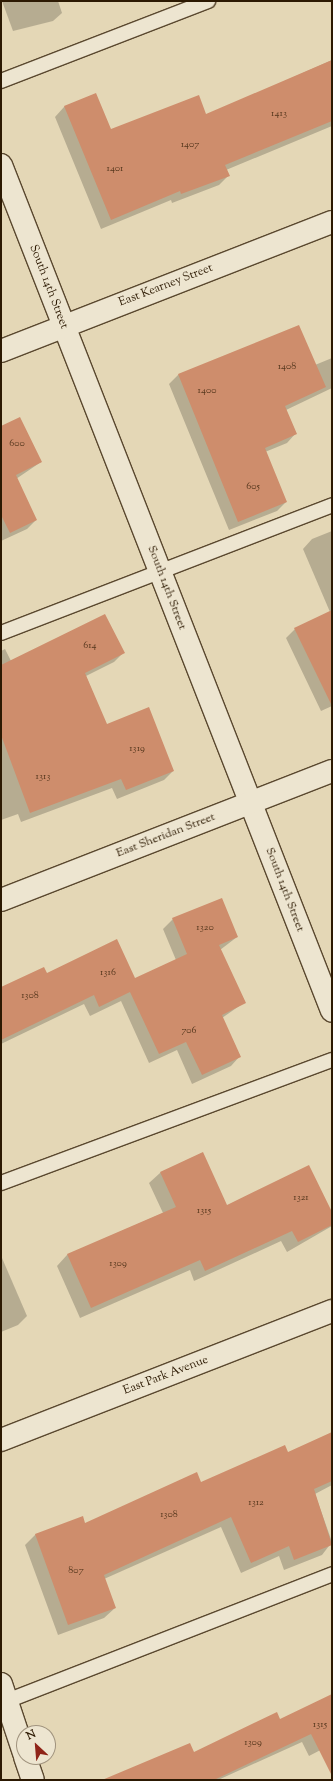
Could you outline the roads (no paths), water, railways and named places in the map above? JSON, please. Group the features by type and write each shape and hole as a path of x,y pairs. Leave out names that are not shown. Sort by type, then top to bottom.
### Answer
{"street":[{"name":"South 14th Street","path":"1,166 332,1011"},
{"name":"East Kearney Street","path":"1,351 332,222"},
{"name":"East Sheridan Street","path":"1,900 332,771"},
{"name":"East Park Avenue","path":"1,1440 332,1311"},
{"path":"4,1692 16,1729"},
{"path":"28,1765 33,1780"}],"lane":[{"path":"1,81 208,1"},
{"path":"1,633 332,505"},
{"path":"1,1183 332,1060"},
{"path":"4,1692 332,1574"}]}
